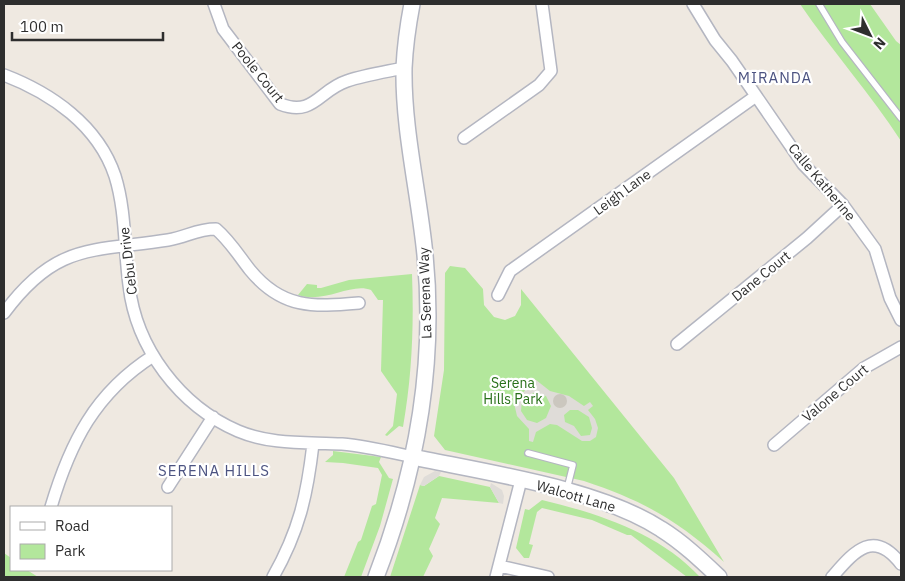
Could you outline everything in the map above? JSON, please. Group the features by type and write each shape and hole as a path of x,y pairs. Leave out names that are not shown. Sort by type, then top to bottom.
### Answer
{"main road":[{"name":"La Serena Way","path":"376,577 391,539 413,457 426,383 428,321 425,256 407,127 404,68 412,4"},
{"name":"Walcott Lane","path":"413,457 521,480 630,512 660,528 719,577"}],"street":[{"name":"Poole Court","path":"214,4 223,29 280,104 294,109 308,105 344,82 404,68"},
{"path":"464,138 539,85 551,71 542,4"},
{"name":"Calle Katherine","path":"693,4 714,40 803,164 843,205 875,249 890,298 901,320"},
{"name":"Cebu Drive","path":"4,75 30,86 54,100 74,115 104,153 114,176 125,244 129,288 137,318 153,356 184,393 213,417 237,430 258,438 313,444 344,444 413,457"},
{"name":"Leigh Lane","path":"498,295 510,271 756,96"},
{"name":"Dane Court","path":"677,344 807,238 843,205"},
{"path":"4,313 20,292 41,273 62,260 102,247 170,240 200,229 216,229 226,237 250,271 268,289 288,300 307,305 359,302"},
{"name":"Valone Court","path":"774,445 864,368 901,347"},
{"path":"51,506 63,468 104,396 120,380 153,356"},
{"path":"168,487 213,417"},
{"path":"273,577 296,531 305,503 313,444"},
{"path":"521,480 498,572 548,577"},
{"path":"832,577 854,552 867,546 879,545 901,564"}],"lane":[{"path":"819,4 842,42 901,118"},
{"path":"528,453 573,465 566,492"}],"green space":[{"path":"800,4 870,4 896,41 901,45 901,141 877,106"},
{"name":"Serena Hills Park","path":"450,266 465,268 483,289 484,305 494,317 505,320 515,316 521,305 521,289 674,478 724,562 675,523 625,496 584,481 445,450 434,436 444,370 445,273"},
{"path":"412,274 412,351 406,408 403,427 399,426 387,436 385,435 393,426 397,394 381,371 383,300 378,300 371,290 363,288 318,297 298,295 307,284 317,285 317,288 321,288 349,280"},
{"path":"333,451 381,457 379,462 389,478 393,479 380,526 361,577 344,577 358,542 361,540 372,506 376,504 382,475 378,468 325,462 333,455"},
{"path":"439,476 490,487 499,503 442,498 435,518 440,524 429,549 433,556 423,577 390,577 420,485 424,486"},
{"path":"542,500 585,512 627,527 666,548 700,577 687,577 631,535 592,520 542,508 537,512 529,544 533,545 529,558 524,558 516,548 525,509 529,510"},
{"path":"4,553 10,557 10,571 29,571 38,577 4,577"}],"shaded area":[{"path":"532,380 536,380 550,391 569,396 584,406 590,402 593,406 588,410 595,419 598,428 596,437 590,441 582,441 557,425 550,424 536,432 533,442 529,441 529,429 517,416 514,403","holes":["533,393 546,396 551,406 546,418 537,423 527,420 521,411 522,401","570,410 578,410 589,417 592,428 590,435 581,436 574,426 565,422 564,415"]},
{"path":"435,471 441,472 439,476 424,486 420,485 424,477"},
{"path":"491,483 502,490 504,496 503,504 499,503 490,487"}],"building":[{"path":"560,394 565,396 567,401 565,406 560,408 555,406 553,401 555,396"}],"district":[{"name":"MIRANDA","path":"775,78"},
{"name":"SERENA HILLS","path":"214,471"}]}
